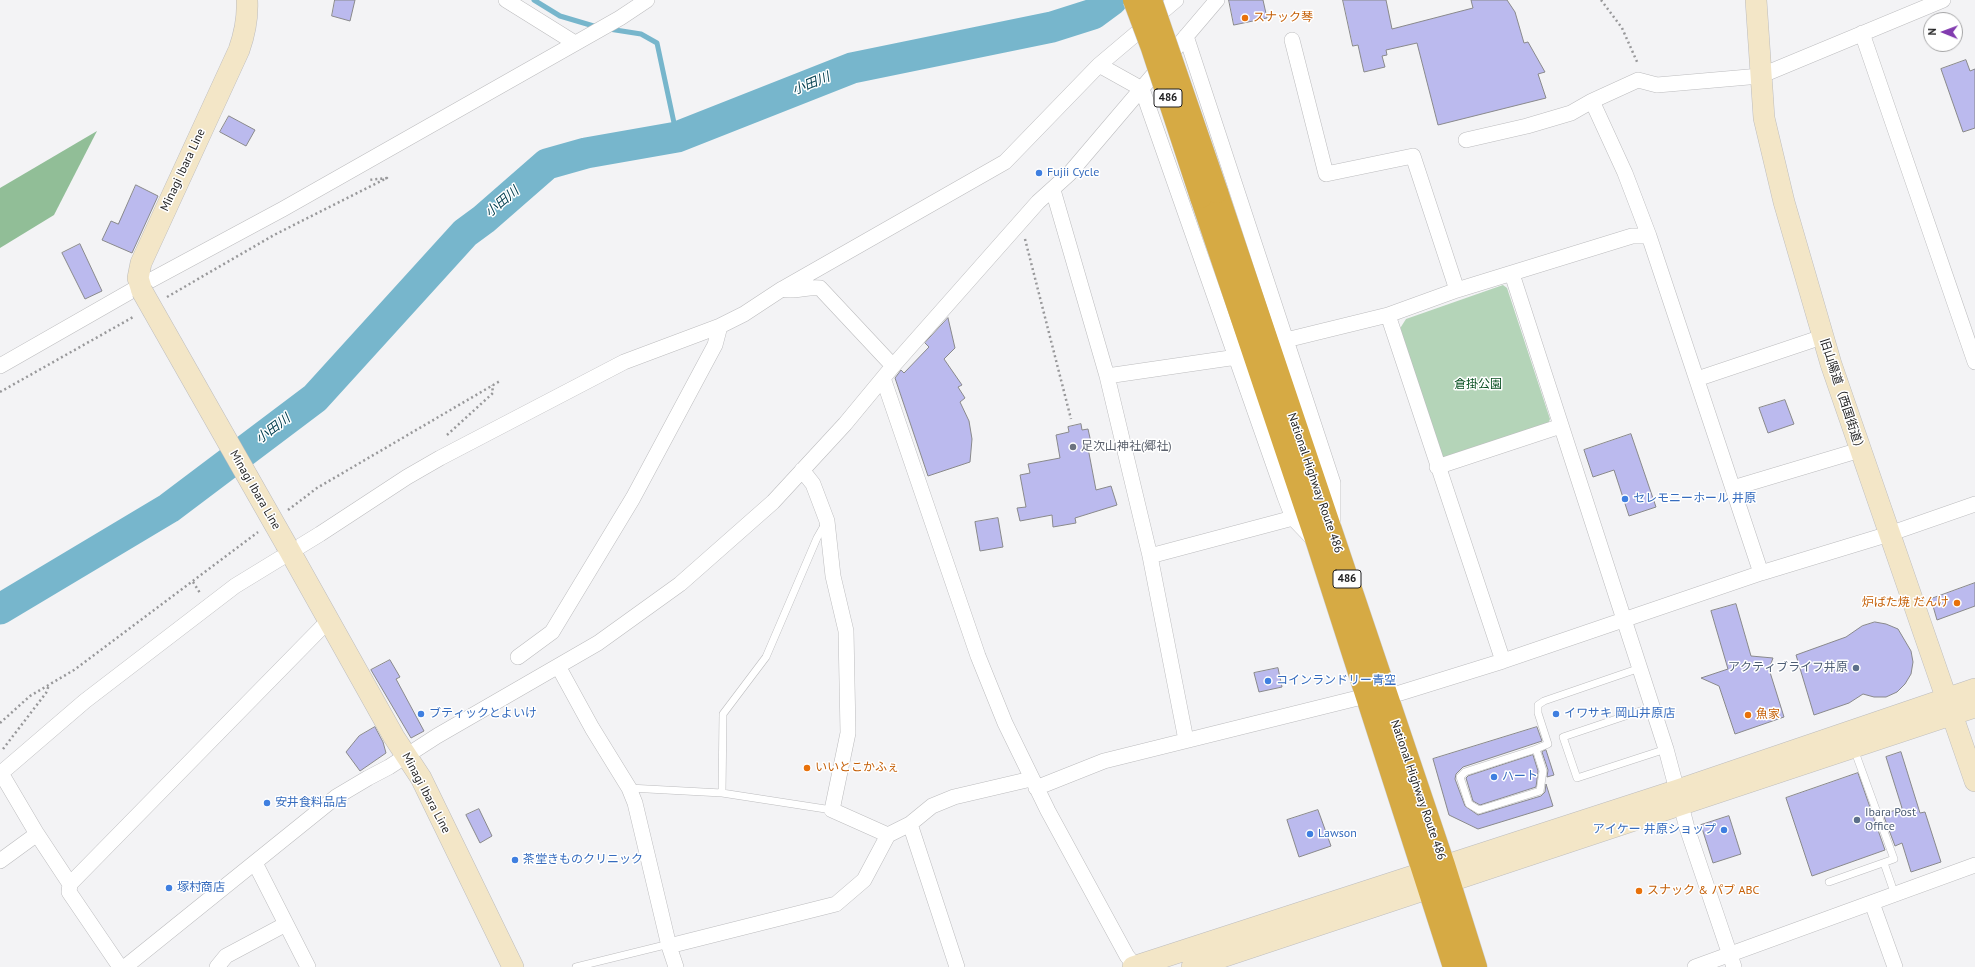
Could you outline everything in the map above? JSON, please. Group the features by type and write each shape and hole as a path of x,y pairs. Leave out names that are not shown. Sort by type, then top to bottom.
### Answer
{"highway":[{"name":"National Highway Route 486","path":"1134,0 1209,194"},
{"name":"National Highway Route 486","path":"1151,0 1209,194 1376,695 1377,734 1476,967"},
{"name":"National Highway Route 486","path":"1437,877 1454,967"}],"street":[{"name":"Minagi Ibara Line","path":"246,0 247,15 245,34 239,50 152,236 141,263 138,278 141,289 394,736 421,778 513,967"},
{"path":"506,0 578,42"},
{"path":"0,366 283,209 620,18 647,0"},
{"path":"70,884 0,774 85,701 236,586 289,549 440,458 624,362 720,326 744,314 782,289 1005,162 1099,65 1176,0"},
{"path":"125,967 336,797 407,756 436,736 598,643 680,584 773,502 845,424 893,366 1018,224 1038,202 1069,174 1217,0"},
{"name":"旧山陽道（西国街道）","path":"1756,0 1760,76 1766,126 1784,202 1822,337 1888,534 1950,706 1975,781"},
{"path":"1466,140 1552,120 1571,114 1592,101 1638,80 1643,80 1657,85 1760,76 1943,0"},
{"path":"1862,33 1975,362"},
{"path":"1099,65 1142,89 1293,518 1325,539 1334,483 1186,36"},
{"path":"1292,40 1326,174 1413,156 1457,290"},
{"path":"1592,101 1625,173 1649,236 1761,573"},
{"path":"1053,190 1107,376 1150,556 1186,740"},
{"path":"1286,340 1388,315 1457,290 1632,236 1649,236"},
{"path":"1512,274 1666,749 1687,828 1732,960"},
{"path":"782,289 789,291 812,286 820,288 893,366"},
{"path":"1388,315 1437,467 1503,661"},
{"path":"518,657 552,632 636,491 716,345 720,326"},
{"path":"1697,378 1822,337"},
{"path":"1107,376 1237,357"},
{"path":"883,378 978,656 1006,723 1034,784 1127,956 1135,967 1437,877 1950,706 1975,707"},
{"path":"1437,467 1561,426"},
{"path":"1732,488 1860,450"},
{"path":"802,470 813,484 827,521 833,576 846,631 848,733 832,810 888,835"},
{"path":"669,946 836,904 864,880 888,835 910,824 932,806 954,797 1034,784 1104,761 1186,740 1376,695 1417,688 1503,661 1761,573 1888,534 1975,504"},
{"path":"1150,556 1293,518"},
{"path":"120,967 69,892 70,884 329,620"},
{"path":"558,666 592,728 629,788 640,821 669,946 676,967"},
{"path":"1679,797 1853,747 1950,706 1975,689"},
{"path":"910,824 957,967"},
{"path":"0,861 37,834"},
{"path":"255,863 308,967"},
{"path":"1695,967 1732,960 1872,903 1975,865"},
{"path":"1192,967 1437,877"},
{"path":"1872,903 1895,967"},
{"path":"217,967 226,956 286,924"}],"lane":[{"path":"722,792 723,714 766,657 817,538 827,521"},
{"path":"1536,749 1544,771 1540,791 1479,810 1469,804 1460,777 1465,772 1548,744 1538,713 1538,705 1544,701 1640,668"},
{"path":"1652,707 1563,736 1577,778 1666,749"},
{"path":"1829,882 1894,860 1853,747"},
{"path":"629,788 722,792 832,810"},
{"path":"1884,863 1895,895"},
{"path":"576,967 661,946 669,946"}],"path":[{"path":"1601,0 1622,28 1640,69 1643,80"},
{"path":"163,299 274,235 388,178 370,179 363,183"},
{"path":"1018,224 1024,234 1071,419"},
{"path":"0,392 138,314"},
{"path":"286,512 317,488 500,381"},
{"path":"444,438 493,393 492,385"},
{"path":"0,723 30,696 74,670 261,530"},
{"path":"193,582 197,588"},
{"path":"2,752 46,693 49,685"}],"green space":[{"path":"97,131 54,215 0,248 0,188"},
{"name":"倉掛公園","path":"1503,285 1507,288 1550,419 1548,424 1441,459 1399,330 1406,319"}],"building":[{"path":"335,0 355,0 350,21 332,16"},
{"path":"1229,0 1263,0 1267,18 1234,25"},
{"path":"1343,0 1386,0 1392,29 1473,8 1471,0 1507,0 1515,12 1524,43 1528,42 1545,72 1538,74 1546,98 1438,125 1417,43 1386,50 1387,55 1382,56 1385,67 1364,72 1358,45 1353,46"},
{"path":"1966,60 1970,71 1975,69 1975,128 1963,132 1941,69"},
{"path":"229,116 255,130 246,146 220,132"},
{"path":"136,185 158,196 132,253 102,240 111,221 118,224"},
{"path":"80,244 102,291 85,299 62,253"},
{"path":"948,318 955,348 944,359 962,385 958,387 965,398 960,402 969,421 972,439 970,462 928,476 895,378 901,370 904,373 929,347 925,343"},
{"path":"1785,400 1794,424 1768,433 1759,408"},
{"path":"1081,424 1082,430 1088,429 1092,447 1088,448 1096,490 1111,486 1117,505 1075,518 1076,523 1053,527 1052,515 1020,521 1017,508 1026,507 1020,475 1030,473 1028,464 1060,458 1056,435 1069,432 1068,427"},
{"path":"1631,434 1656,507 1629,516 1614,470 1593,477 1584,450"},
{"path":"998,518 1003,547 980,551 975,522"},
{"path":"1975,583 1975,606 1937,620 1931,599"},
{"path":"1736,604 1751,656 1773,658 1769,669 1784,717 1735,734 1719,686 1701,678 1728,669 1711,611"},
{"name":"アクティブライフ井原","path":"1875,622 1886,624 1898,629 1911,651 1913,662 1911,674 1905,684 1897,692 1886,697 1874,697 1863,694 1849,703 1814,715 1796,655 1846,637 1862,626"},
{"path":"390,660 400,677 396,679 424,731 411,738 371,670"},
{"path":"1278,668 1282,687 1259,692 1254,673"},
{"path":"375,727 383,742 386,753 360,771 346,752 359,736"},
{"path":"1537,727 1542,741 1463,767 1456,774 1455,779 1465,806 1478,815 1541,796 1545,792 1546,784 1553,806 1478,829 1449,815 1433,759"},
{"path":"1546,750 1554,775 1547,777 1548,770 1542,752"},
{"path":"1901,752 1920,813 1925,812 1941,862 1911,872 1902,843 1895,846 1883,814 1902,808 1886,757"},
{"path":"1533,755 1538,771 1536,787 1480,805 1473,801 1466,778 1468,776"},
{"path":"1858,773 1885,850 1812,876 1786,798"},
{"path":"479,809 492,836 480,843 466,815"},
{"path":"1318,810 1331,846 1299,857 1287,820"},
{"path":"1729,816 1741,854 1713,863 1701,825"}],"waterway":[{"path":"534,0 560,16 597,27"},
{"name":"小田川","path":"0,609 169,508 315,398 465,233 484,219 547,164 586,153 677,137 852,68 1052,27 1093,14 1112,0"},
{"path":"609,29 641,34 657,43 677,137"}],"place":[{"name":"スナック琴","path":"1245,18"},
{"name":"Fujii Cycle","path":"1039,173"},
{"name":"足次山神社(郷社)","path":"1073,447"},
{"name":"セレモニーホール 井原","path":"1625,499"},
{"name":"炉ばた焼 だんけ","path":"1957,603"},
{"name":"アクティブライフ井原","path":"1856,668"},
{"name":"コインランドリー青空","path":"1268,681"},
{"name":"ブティックとよいけ","path":"421,714"},
{"name":"イワサキ 岡山井原店","path":"1556,714"},
{"name":"魚家","path":"1748,715"},
{"name":"いいとこかふぇ","path":"807,768"},
{"name":"ハート","path":"1494,777"},
{"name":"安井食料品店","path":"267,803"},
{"name":"Ibara Post Office","path":"1857,820"},
{"name":"アイケー 井原ショップ","path":"1724,830"},
{"name":"Lawson","path":"1310,834"},
{"name":"茶堂きものクリニック","path":"515,860"},
{"name":"塚村商店","path":"169,888"},
{"name":"スナック & パブ ABC","path":"1639,891"}]}
